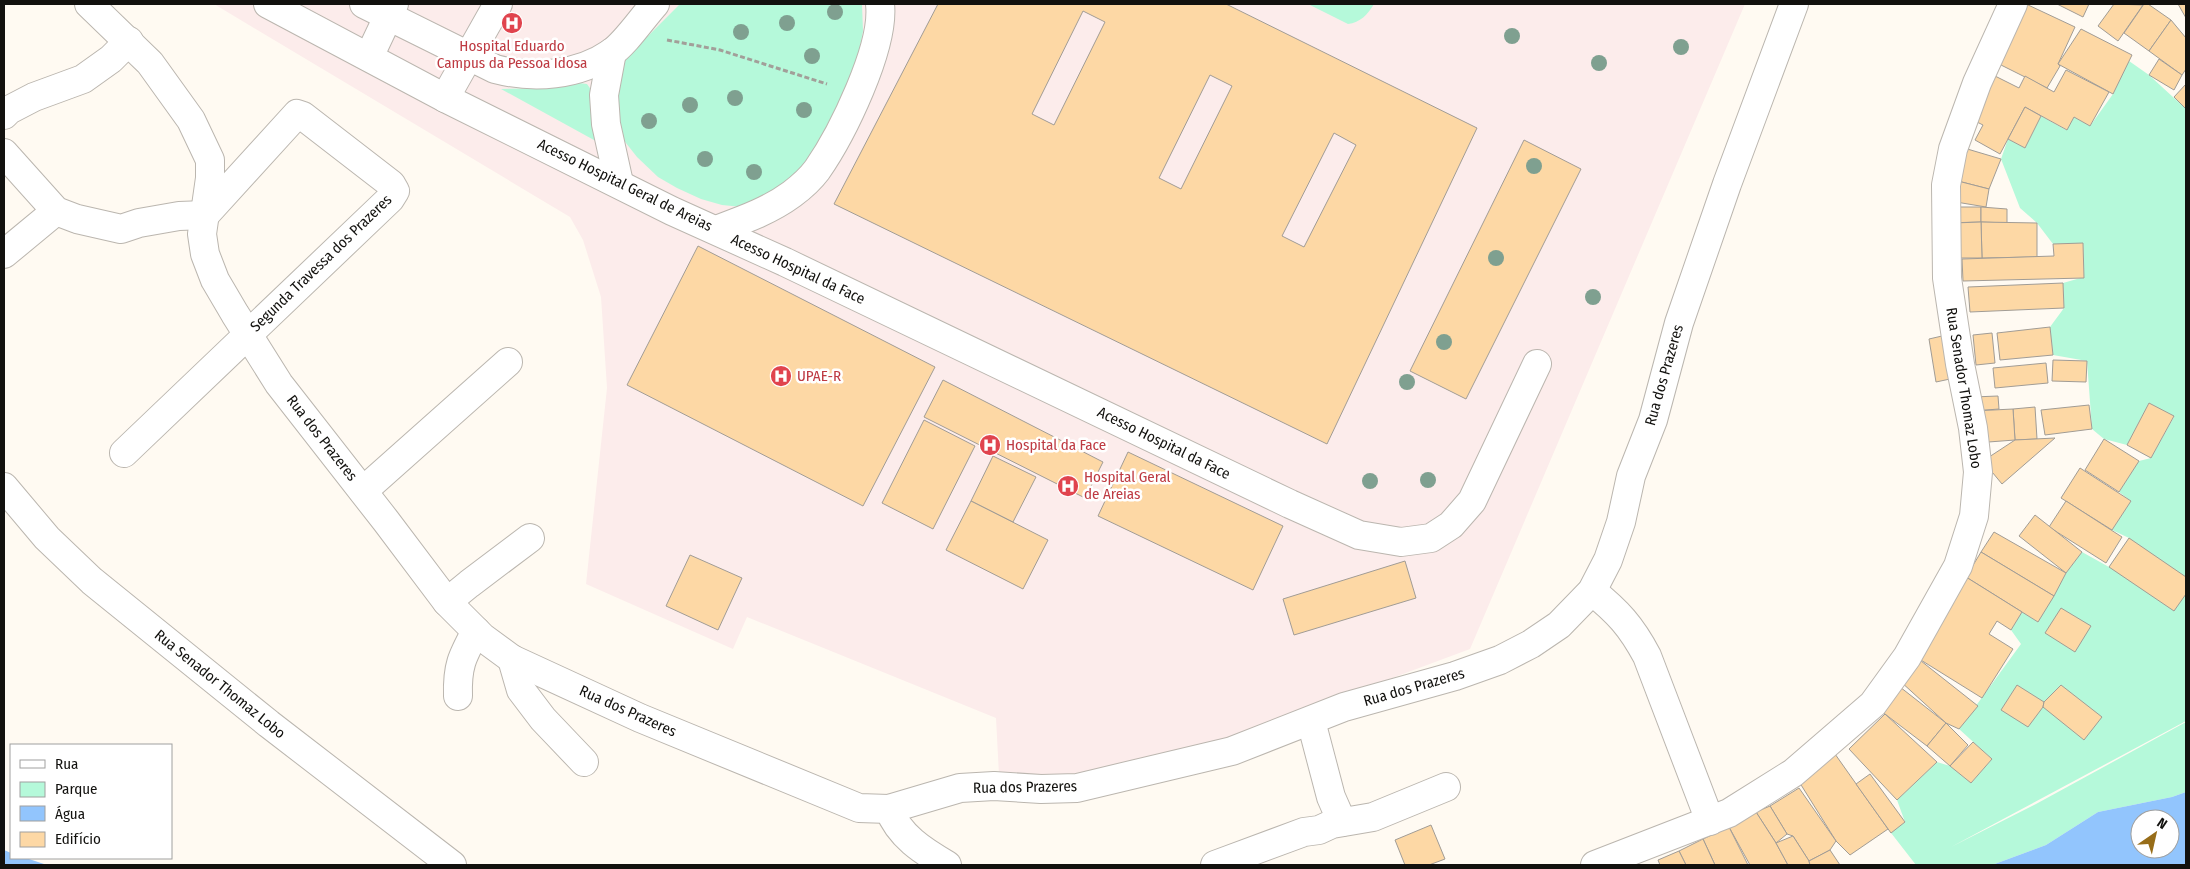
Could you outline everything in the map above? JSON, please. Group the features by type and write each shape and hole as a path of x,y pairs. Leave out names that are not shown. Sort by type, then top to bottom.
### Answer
{"street":[{"name":"Rua dos Prazeres","path":"89,4 150,62 190,120 210,160 210,178 202,234 205,254 215,280 279,384 447,602 476,631 512,659 640,718 859,808 889,809 960,788 994,786 1041,789 1077,788 1232,751 1344,707 1455,676 1500,660 1532,644 1559,625 1592,591 1608,560 1620,522 1631,476 1653,420 1678,323 1794,4"},
{"name":"Acesso Hospital Geral de Areias","path":"268,4 445,98 672,211 716,230 767,210 793,193 816,172 840,131 867,71 882,16 880,4"},
{"path":"445,98 470,57 498,4"},
{"path":"369,57 382,8 470,57 495,69 509,73 537,75 588,66 621,42 655,4"},
{"name":"Rua Senador Thomaz Lobo","path":"1595,865 1729,813 1793,773 1873,704 1907,657 1958,566 1974,516 1978,472 1973,428 1960,364 1947,278 1946,185 1953,149 1977,83 2013,4"},
{"path":"4,115 9,110 34,97 83,79 111,59 129,41"},
{"path":"619,183 606,124 604,95 621,42"},
{"name":"Segunda Travessa dos Prazeres","path":"124,453 390,199 394,191 391,184 303,116 297,114 205,215"},
{"path":"4,153 56,211 78,219 121,229 139,223 179,216 205,215"},
{"path":"4,254 56,211"},
{"name":"Acesso Hospital da Face","path":"716,230 1299,508 1359,535 1401,542 1431,538 1451,525 1472,501 1537,364"},
{"path":"363,491 508,362"},
{"name":"Rua Senador Thomaz Lobo","path":"4,487 46,538 92,581 269,724 452,865"},
{"path":"447,602 530,538"},
{"path":"1592,591 1617,612 1634,632 1647,656 1710,821"},
{"path":"458,696 457,673 465,651 476,631"},
{"path":"512,659 521,690 543,719 584,762"},
{"path":"1311,721 1331,796 1342,822"},
{"path":"1214,865 1304,832 1342,822 1373,817 1446,786"},
{"path":"889,809 892,819 901,831 926,853 947,865"}],"path":[{"path":"621,42 720,50 809,80 857,92"}],"shaded area":[{"name":"Hospital Geral de Areias","path":"214,4 1745,4 1470,649 1199,750 1109,771 1056,777 999,775 996,718 747,617 733,649 586,584 607,388 601,297 583,240 570,217"}],"green space":[{"path":"680,4 862,4 863,31 858,58 818,151 798,179 742,207 722,205 701,199 677,188 658,177 637,157 622,138 614,90 616,75 627,57"},
{"path":"1308,4 1374,4 1363,17 1356,22 1348,24"},
{"path":"2129,61 2149,75 2186,109 2186,721 1951,847 2036,804 2186,722 2186,792 2172,797 2098,812 2046,845 1992,865 1916,865 1888,829 1905,822 1897,800 1937,762 1950,766 1971,783 1992,759 1959,729 2021,644 2011,630 2022,612 2038,622 2066,573 2082,552 2109,567 2129,538 2112,530 2131,501 2119,492 2139,461 2151,458 2174,417 2149,403 2127,445 2104,439 2092,429 2087,361 2053,355 2050,327 2064,308 2063,283 2084,277 2083,244 2053,244 2037,223 2020,208 2001,159 2008,139 2025,148 2041,116 2066,130 2074,117 2090,126 2113,94"},
{"path":"579,83 587,84 592,91 603,145 501,89 554,88"}],"water":[{"path":"2186,792 2186,865 1992,865 2046,845 2098,812 2172,797"},
{"path":"4,850 10,853 10,859 29,859 47,865 4,865"}],"building":[{"path":"938,4 1226,4 1477,128 1327,444 834,204","holes":["1083,11 1105,22 1054,125 1032,114","1210,75 1232,86 1181,189 1159,178","1334,133 1356,145 1304,247 1282,236"]},
{"path":"2026,4 2075,27 2058,64 2060,66 2047,88 1997,63"},
{"path":"2057,4 2089,4 2083,17"},
{"path":"2114,4 2143,5 2118,41 2098,26"},
{"path":"2144,4 2148,4 2171,20 2149,51 2124,33"},
{"path":"2178,4 2186,4 2186,18"},
{"path":"2171,20 2186,38 2186,69 2182,75 2149,51"},
{"path":"2081,29 2132,55 2113,94 2058,64"},
{"path":"2159,59 2182,75 2174,90 2149,75"},
{"path":"2066,70 2109,92 2090,126 2074,117 2067,130 2025,107 2000,154 1975,140 1983,125 1971,119 1995,76 2019,88 2025,76 2054,92"},
{"path":"2186,84 2186,109 2174,97"},
{"path":"2025,107 2041,116 2025,148 2008,139"},
{"path":"1524,140 1581,169 1466,399 1410,371"},
{"path":"1964,148 2001,159 1989,189 1954,180"},
{"path":"1954,180 1989,189 1986,207 1950,201"},
{"path":"1944,207 1981,207 1981,222 1944,223"},
{"path":"1981,207 2007,209 2007,223 1981,222"},
{"path":"1981,222 2037,223 2037,257 1982,258"},
{"path":"1981,222 1982,258 1954,258 1953,223"},
{"path":"2083,243 2084,278 1963,281 1962,259 2054,256 2053,244"},
{"name":"UPAE-R","path":"698,246 935,367 863,506 627,385"},
{"path":"2063,283 2064,308 1970,312 1968,287"},
{"path":"2050,327 2053,355 2000,360 1997,333"},
{"path":"1992,333 1995,363 1976,365 1973,335"},
{"path":"1942,336 1950,379 1936,382 1929,339"},
{"path":"2053,360 2087,361 2086,382 2052,381"},
{"path":"2046,363 2048,383 1995,388 1993,368"},
{"path":"943,380 1103,462 1085,498 924,417"},
{"path":"1998,396 1999,409 1973,411 1973,397"},
{"path":"2149,403 2174,416 2151,458 2127,445"},
{"path":"2089,405 2092,429 2045,435 2041,410"},
{"path":"2035,407 2037,439 2015,440 2013,409"},
{"path":"2013,409 2015,440 1975,443 1973,411"},
{"path":"924,420 975,446 933,529 882,503"},
{"path":"2055,438 2002,484 1983,461 2015,440"},
{"path":"2104,439 2139,461 2119,492 2085,470"},
{"path":"1128,452 1283,526 1253,590 1098,516"},
{"path":"993,456 1036,477 1013,522 971,501"},
{"path":"2080,468 2131,501 2112,530 2061,498"},
{"path":"971,501 1048,540 1023,589 946,550"},
{"path":"2066,501 2122,537 2106,563 2049,527"},
{"path":"2035,515 2082,552 2066,573 2019,536"},
{"path":"1994,532 2066,573 2054,596 1981,552"},
{"path":"2129,538 2186,577 2186,594 2174,611 2109,567"},
{"path":"1981,552 2054,596 2038,622 1966,577"},
{"path":"690,555 742,578 718,630 666,606"},
{"path":"1405,561 1416,598 1294,635 1283,599"},
{"path":"1966,577 2022,612 2011,630 1997,621 1989,634 2013,649 1982,698 1916,657"},
{"path":"2061,608 2091,626 2075,652 2045,633"},
{"path":"1916,657 1978,706 1959,729 1946,723 1900,681"},
{"path":"2017,685 2044,702 2043,707 2028,727 2001,710"},
{"path":"2061,685 2102,717 2084,740 2043,707 2044,702"},
{"path":"1900,687 1946,723 1927,746 1881,711"},
{"path":"1885,714 1937,762 1897,800 1849,749"},
{"path":"1946,723 1968,745 1950,766 1927,746"},
{"path":"1973,742 1992,759 1971,783 1950,766"},
{"path":"1835,754 1888,829 1850,855 1836,841 1798,780"},
{"path":"1870,774 1905,822 1891,833 1856,784"},
{"path":"1799,788 1836,841 1830,850 1809,861 1793,836 1787,834 1770,806"},
{"path":"1770,806 1787,834 1776,843 1756,812"},
{"path":"1756,812 1788,865 1750,865 1729,827"},
{"path":"1431,825 1445,859 1429,865 1405,865 1395,840"},
{"path":"1729,827 1748,865 1715,865 1703,839"},
{"path":"1793,836 1810,865 1788,865 1776,843"},
{"path":"1703,839 1715,865 1686,865 1679,851"},
{"path":"1830,850 1840,865 1810,865 1809,861"},
{"path":"1679,851 1686,865 1660,865 1658,860"}],"place":[{"name":"Hospital Eduardo Campus da Pessoa Idosa","path":"512,23"},
{"name":"UPAE-R","path":"781,376"},
{"name":"Hospital da Face","path":"990,445"},
{"name":"Hospital Geral de Areias","path":"1068,486"}]}
